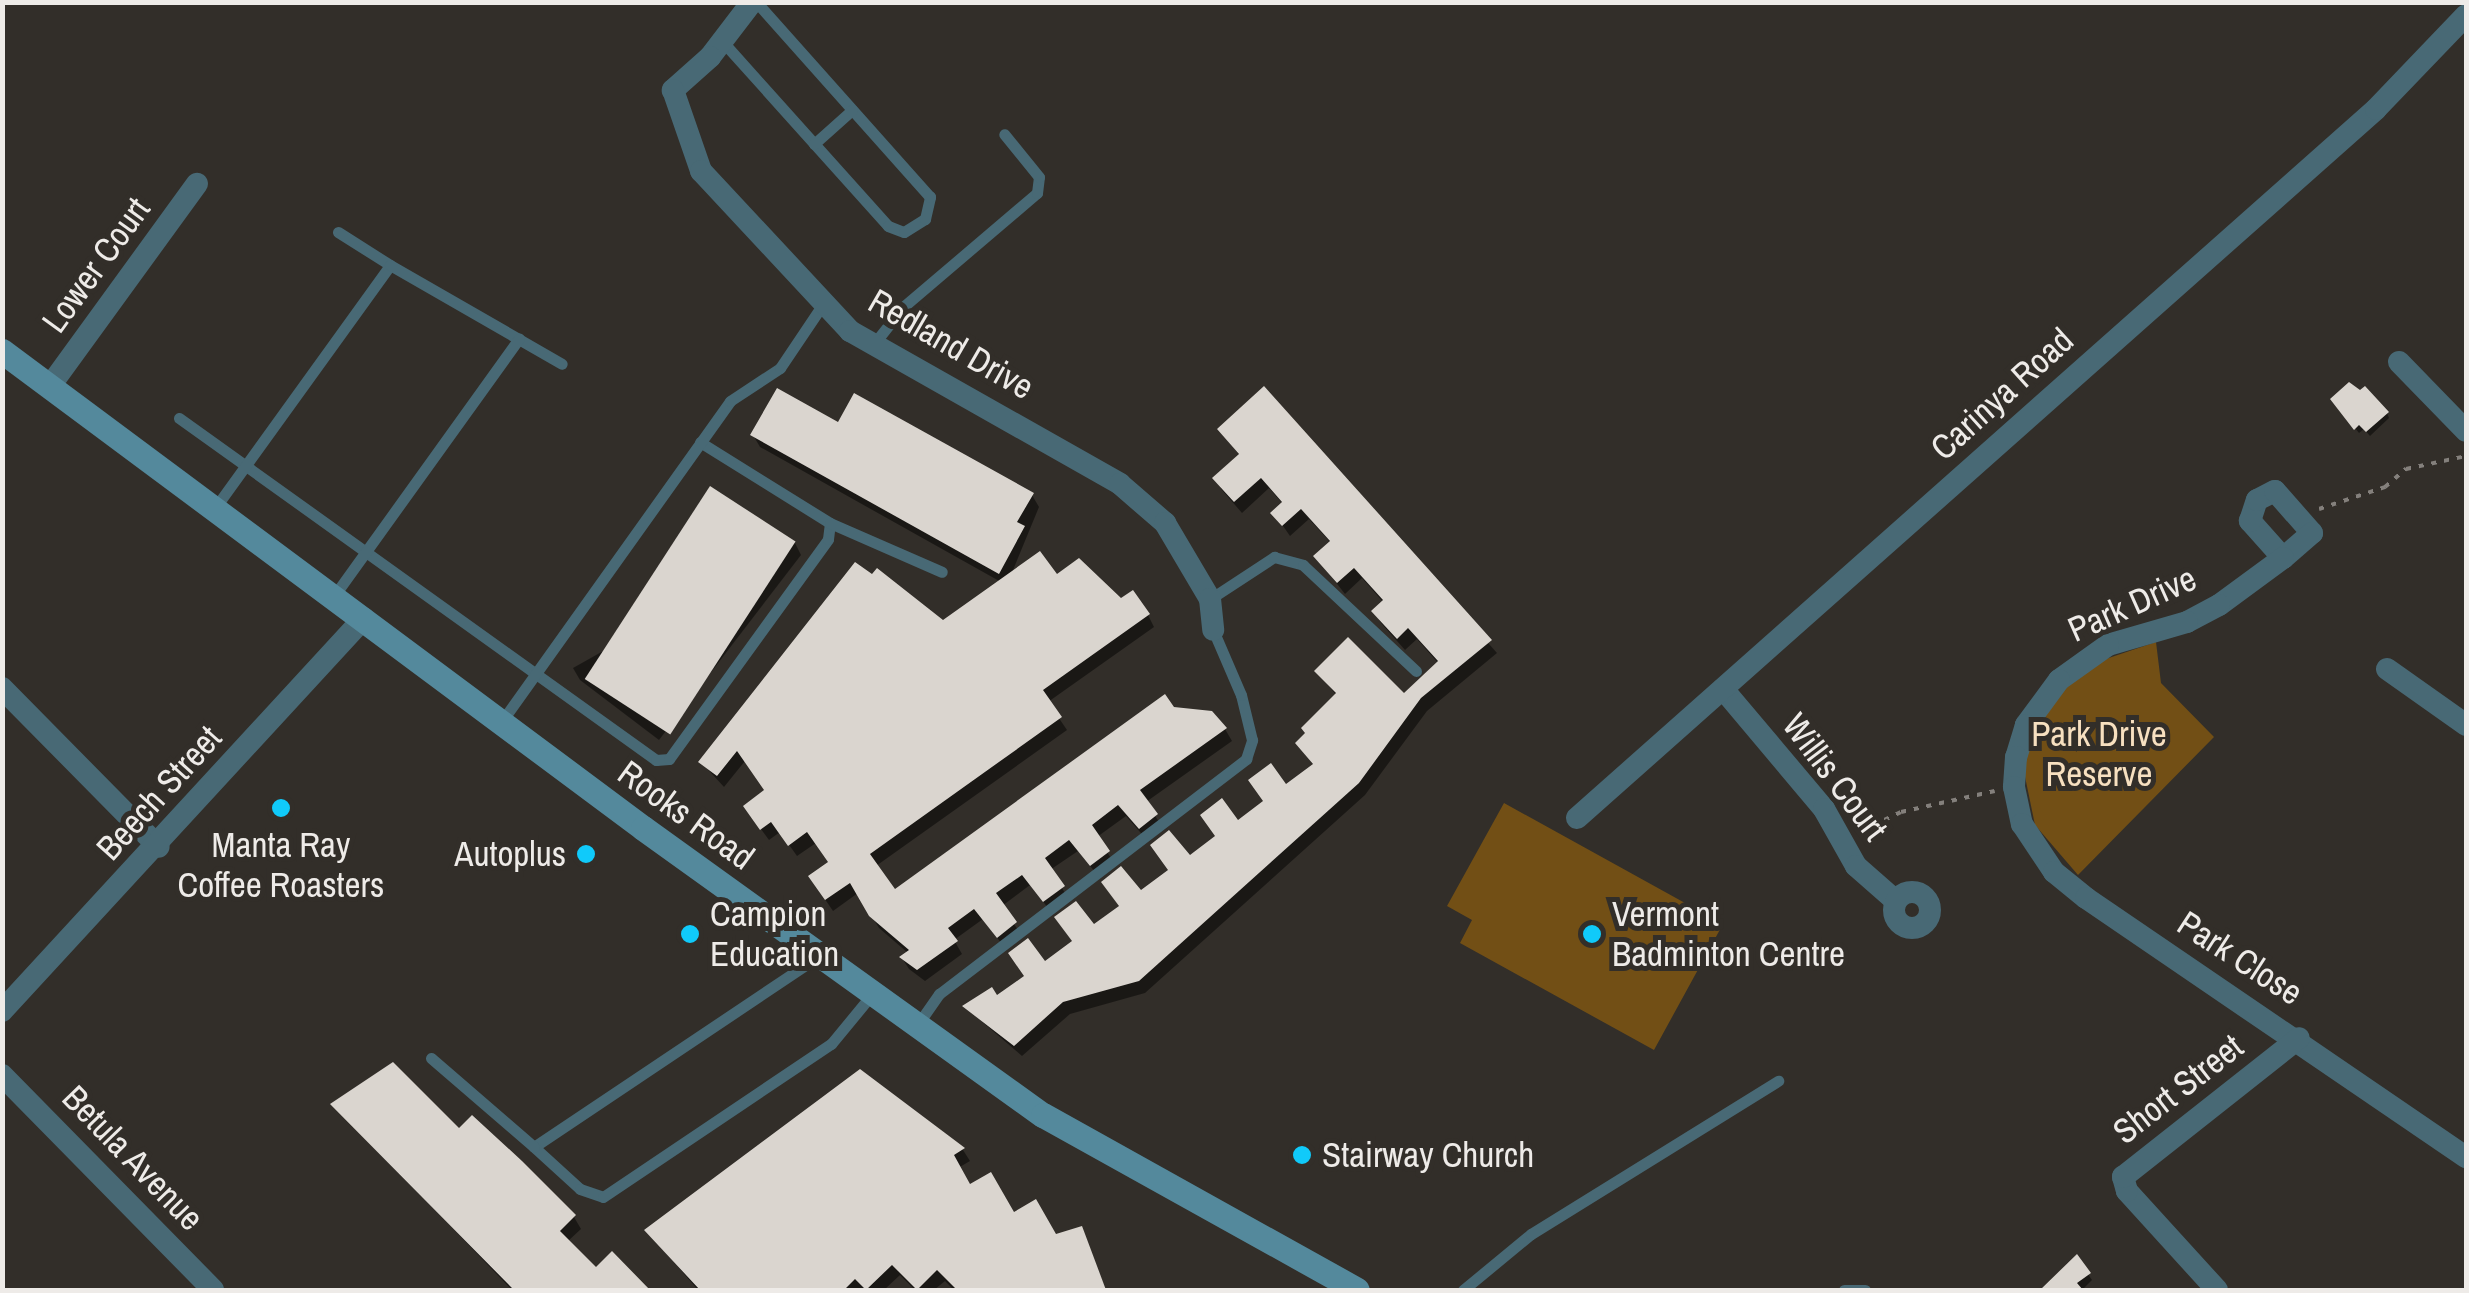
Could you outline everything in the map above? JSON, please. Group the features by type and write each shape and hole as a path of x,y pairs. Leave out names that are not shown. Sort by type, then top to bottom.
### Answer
{"street":[{"name":"Redland Drive","path":"754,2 723,42 673,90 701,171 823,304 873,344 1120,484 1166,523 1210,599 1213,630"},
{"name":"Carinya Road","path":"1577,818 2376,109 2466,15"},
{"name":"Lower Court","path":"50,386 198,184"},
{"name":"Rooks Road","path":"2,351 820,955 1043,1114 1357,1290"},
{"path":"2399,362 2466,431"},
{"path":"2282,558 2250,522 2252,508 2274,491 2302,518"},
{"name":"Park Drive","path":"2014,787 2026,725 2080,659 2187,622 2312,533 2302,518"},
{"name":"Beech Street","path":"2,1011 158,847 364,618"},
{"path":"2387,669 2466,725"},
{"path":"2,688 158,847"},
{"name":"Willis Court","path":"1722,690 1824,809 1838,842 1896,901"},
{"name":"Park Close","path":"2014,787 2028,838 2054,872 2466,1157"},
{"name":"Short Street","path":"2217,1290 2126,1192 2123,1177 2299,1038"},
{"name":"Betula Avenue","path":"2,1075 213,1290"}],"lane":[{"path":"723,42 888,226 904,232 925,218 930,197 754,2"},
{"path":"814,144 852,110"},
{"path":"873,344 903,307 1036,193 1039,177 1004,134"},
{"path":"338,232 562,364"},
{"path":"215,508 390,265"},
{"path":"501,721 730,400 780,368 823,304"},
{"path":"334,596 520,340"},
{"path":"179,418 363,555 656,760 669,759 828,539 830,523"},
{"path":"700,442 830,523 942,572"},
{"path":"1210,599 1274,557 1303,565 1416,671"},
{"path":"918,1024 939,994 1246,759 1252,740 1241,695 1213,630"},
{"path":"534,1147 820,955"},
{"path":"432,1058 580,1189 604,1197 830,1044 873,992"},
{"path":"1463,1290 1532,1234 1778,1080"},
{"path":"1844,1290 1865,1290"}],"path":[{"path":"2302,518 2343,497 2385,487 2406,469 2466,456"},
{"path":"1838,842 1901,812 2014,787"}],"green space":[{"name":"Park Drive Reserve","path":"2156,642 2161,683 2214,737 2078,875 2035,825 2022,762 2037,714 2094,663"},
{"name":"Vermont Badminton Centre","path":"1504,803 1723,924 1654,1050 1460,943 1472,920 1447,906"}],"building":[{"path":"2349,382 2360,390 2365,386 2389,412 2366,432 2359,425 2354,430 2330,399"},
{"path":"1264,386 1492,640 1421,698 1359,783 1139,981 1063,1002 1014,1046 962,1006 992,987 997,995 1024,976 1008,953 1028,938 1045,961 1072,941 1054,917 1076,901 1094,924 1119,906 1101,882 1121,866 1141,890 1168,870 1150,845 1169,830 1190,855 1215,836 1200,815 1222,798 1238,820 1263,801 1248,780 1271,763 1286,784 1313,764 1295,743 1305,733 1301,728 1336,693 1314,671 1348,637 1404,693 1438,661 1408,628 1397,639 1371,611 1383,600 1354,568 1337,583 1313,556 1330,541 1301,509 1282,526 1270,513 1282,502 1261,478 1234,502 1212,478 1239,454 1217,429"},
{"path":"777,388 838,422 854,393 1034,493 1017,522 1025,526 999,574 750,435"},
{"path":"710,486 796,542 670,734 585,679"},
{"path":"1040,551 1057,574 1079,558 1121,598 1133,590 1150,614 1043,690 1062,717 870,854 895,889 1165,694 1174,707 1212,711 1227,728 1140,790 1158,814 1139,829 1118,805 1092,825 1110,851 1090,866 1069,840 1045,858 1065,886 1043,902 1022,875 996,893 1017,922 997,938 974,909 948,928 958,941 917,970 899,957 909,950 869,916 850,883 825,900 808,876 828,862 807,832 788,846 771,822 760,830 743,806 764,790 737,751 717,776 698,762 855,562 872,574 877,568 943,620"},
{"path":"393,1062 459,1128 472,1115 576,1215 560,1231 596,1267 612,1251 650,1290 514,1290 330,1104"},
{"path":"860,1069 965,1148 954,1155 970,1184 991,1172 1014,1212 1036,1199 1056,1234 1082,1226 1106,1290 957,1290 937,1270 917,1290 892,1265 866,1290 855,1279 844,1290 700,1290 644,1230"},
{"path":"2077,1254 2091,1273 2077,1283 2083,1290 2040,1290"}],"place":[{"name":"Manta Ray Coffee Roasters","path":"281,808"},
{"name":"Autoplus","path":"586,854"},
{"name":"Campion Education","path":"690,934"},
{"name":"Vermont Badminton Centre","path":"1592,934"},
{"name":"Stairway Church","path":"1302,1155"}]}
